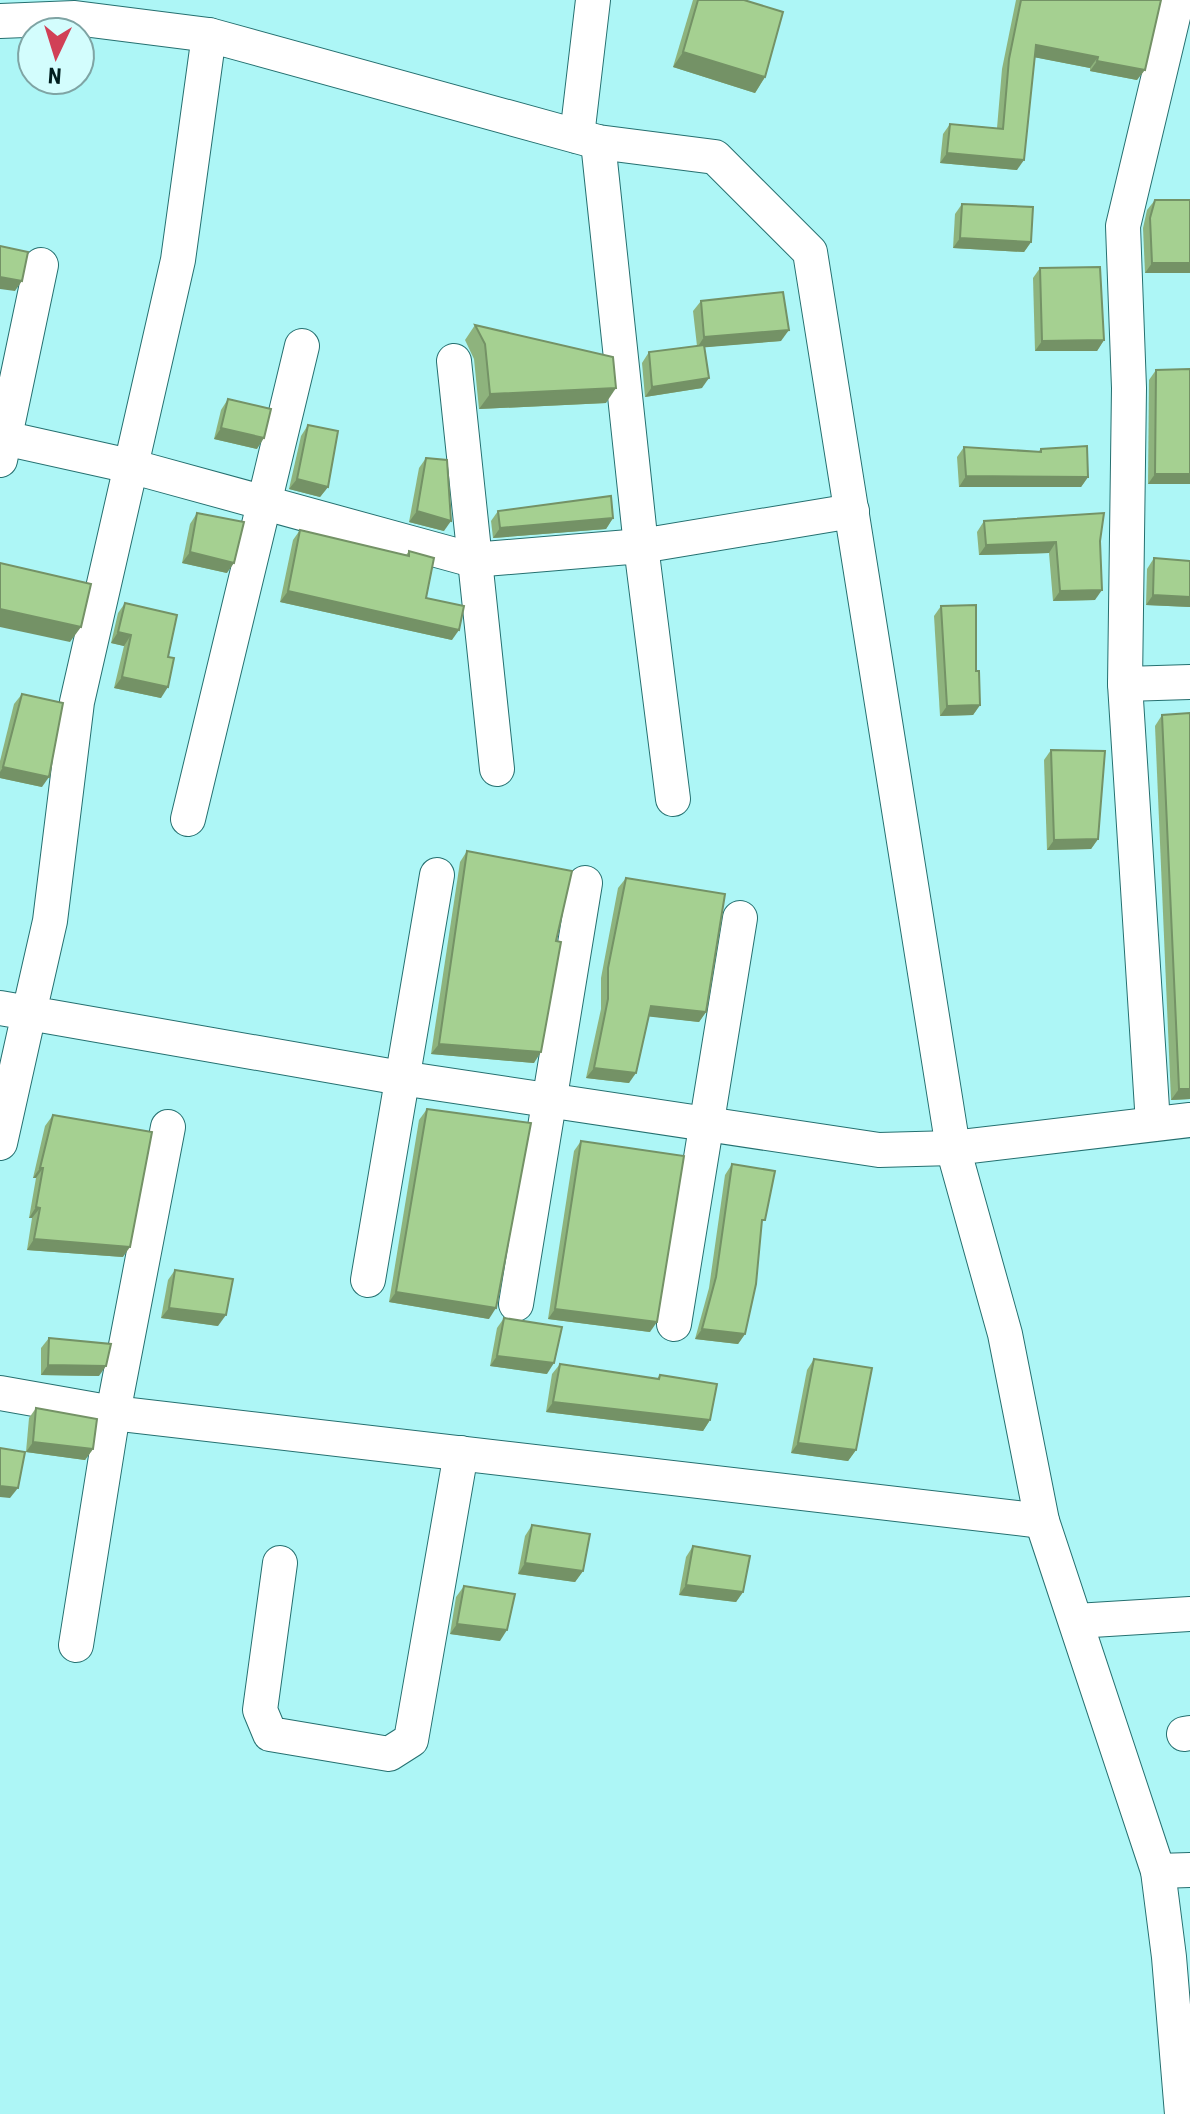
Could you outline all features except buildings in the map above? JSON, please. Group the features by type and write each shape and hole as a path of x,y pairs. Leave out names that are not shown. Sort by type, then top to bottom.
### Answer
{"street":[{"path":"593,0 587,139 673,799"},
{"path":"1153,1124 1125,684 1129,388 1123,226 1177,0"},
{"path":"0,21 75,18 209,35 587,139 715,157 810,252 953,1148 1005,1334 1042,1521 1076,1621 1174,1870 1169,1957 1182,2114"},
{"path":"0,1143 14,1011 50,921 77,702 178,260 209,35"},
{"path":"41,265 2,445 130,466 473,560 641,546 852,511"},
{"path":"188,819 302,346"},
{"path":"454,361 497,769"},
{"path":"1125,684 1190,682"},
{"path":"368,1280 437,875"},
{"path":"516,1304 585,883"},
{"path":"674,1324 740,918"},
{"path":"14,1011 549,1102 879,1150 953,1148 1190,1120"},
{"path":"76,1645 113,1413 168,1127"},
{"path":"0,1393 113,1413 1042,1521"},
{"path":"280,1563 260,1710 270,1734 389,1754 411,1740 461,1453"},
{"path":"1076,1621 1190,1614"}]}
